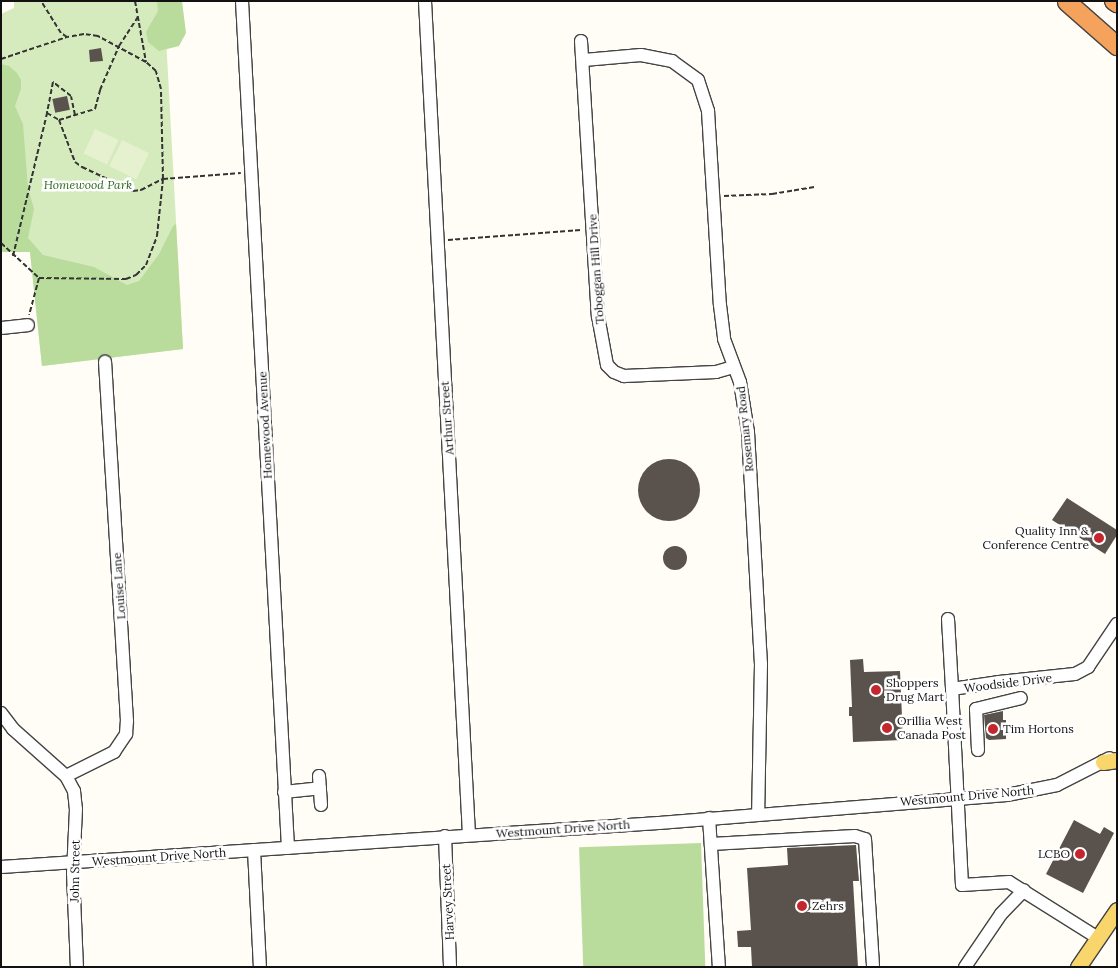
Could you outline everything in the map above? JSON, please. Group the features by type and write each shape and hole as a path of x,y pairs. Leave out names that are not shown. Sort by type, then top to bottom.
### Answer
{"highway":[{"path":"1067,2 1117,39"},
{"path":"1067,2 1117,46"}],"main road":[{"path":"1078,967 1117,910"}],"street":[{"name":"Homewood Avenue","path":"242,1 288,848"},
{"name":"Arthur Street","path":"425,1 445,409 452,483 469,835"},
{"name":"Toboggan Hill Drive","path":"581,41 584,60 598,316 607,365 614,372 624,376 716,372 734,367"},
{"name":"Rosemary Road","path":"584,60 641,55 672,61 698,80 708,111 720,305 724,339 740,382 748,442 761,664 758,814"},
{"path":"1,328 28,325"},
{"name":"Louise Lane","path":"66,776 114,752 126,734 127,721 105,362"},
{"path":"948,619 952,690"},
{"name":"Woodside Drive","path":"1024,890 1009,882 962,885 952,690 999,682 1075,674 1088,667 1117,624"},
{"path":"978,750 976,708 1021,698"},
{"path":"1,713 13,729 66,776"},
{"name":"Westmount Drive North","path":"1,867 709,818 1032,792 1058,785 1110,761 1117,755"},
{"name":"John Street","path":"66,776 74,791 76,809 73,862 77,967"},
{"path":"284,792 319,782 321,805"},
{"path":"709,818 719,967"},
{"name":"Harvey Street","path":"445,836 450,967"},
{"path":"711,844 855,836 865,839 873,967"},
{"path":"254,850 260,967"},
{"path":"972,964 1001,914 1024,890 1098,938"}],"path":[{"path":"41,1 61,33 67,37"},
{"path":"135,1 146,62"},
{"path":"59,120 95,109 100,90 119,46 139,15"},
{"path":"1,59 67,37 84,34 98,36 146,62 156,71 161,89 163,179 158,236 149,259 136,276 126,279 39,278 1,243"},
{"path":"13,256 53,82 73,100 75,114"},
{"path":"47,113 59,120 75,162 133,191 141,190 163,179 250,172"},
{"path":"713,197 772,194 814,187"},
{"path":"437,241 593,229"},
{"path":"28,325 39,278"}],"green space":[{"name":"Homewood Park","path":"14,1 164,1 183,349 42,366 30,252 1,252 1,14 14,8"},
{"path":"157,1 182,1 186,33 179,46 159,51 148,42 146,32 158,11"},
{"path":"1,64 9,66 17,73 21,80 21,89 15,106 23,124 28,188 34,209 28,238 43,255 94,267 127,285 139,281 159,254 173,226 176,224 183,349 42,366 30,252 1,252"},
{"path":"95,129 119,140 107,164 84,153"},
{"path":"122,140 149,153 136,179 109,166"},
{"path":"701,843 705,967 583,967 579,847"}],"building":[{"path":"101,48 103,61 90,62 89,50"},
{"path":"67,96 70,110 55,113 52,99"},
{"path":"663,459 675,459 691,468 698,478 700,490 698,502 691,512 675,521 663,521 652,516 643,507 638,496 638,484 643,473 652,464"},
{"path":"1067,498 1117,530 1117,535 1105,554 1052,520"},
{"path":"675,546 683,550 687,558 683,566 675,570 667,566 663,558 667,550"},
{"name":"Shoppers Drug Mart","path":"863,659 864,672 900,671 903,740 853,742 852,716 849,716 849,707 852,707 850,660"},
{"name":"Tim Hortons","path":"1003,711 1003,720 1006,720 1006,739 989,740 986,738 984,715"},
{"name":"LCBO","path":"1074,820 1100,834 1104,827 1114,833 1083,893 1046,874"},
{"name":"Zehrs","path":"856,845 859,881 853,881 858,967 752,967 751,947 738,947 737,931 751,930 747,868 788,865 787,848"}],"place":[{"name":"Quality Inn & Conference Centre","path":"1099,538"},
{"name":"Shoppers Drug Mart","path":"876,690"},
{"name":"Orillia West Canada Post","path":"887,728"},
{"name":"Tim Hortons","path":"993,729"},
{"name":"LCBO","path":"1080,854"},
{"name":"Zehrs","path":"802,906"}]}
